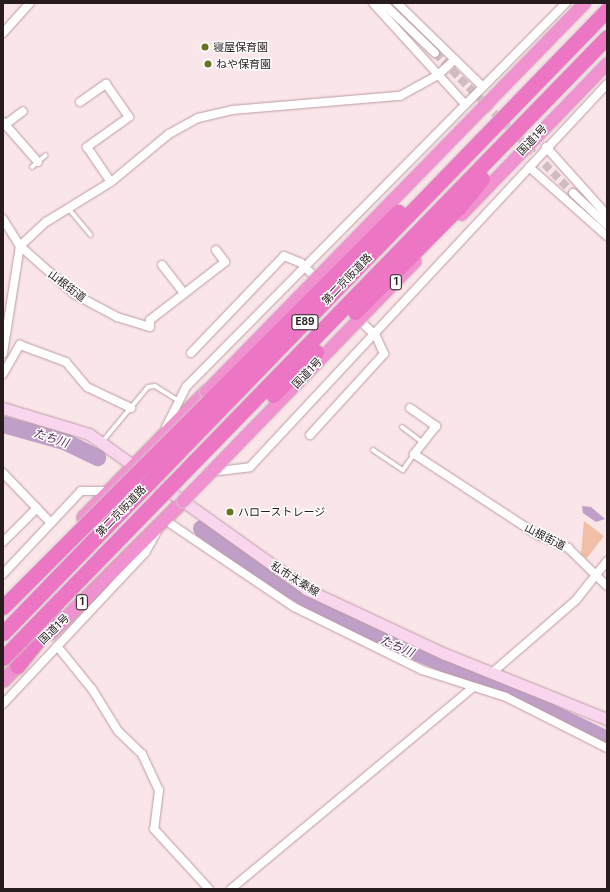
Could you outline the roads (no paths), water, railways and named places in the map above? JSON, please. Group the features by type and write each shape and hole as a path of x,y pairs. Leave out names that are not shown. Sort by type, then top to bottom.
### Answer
{"highway":[{"path":"3,601 108,491 584,3"},
{"name":"第二京阪道路","path":"3,633 607,10"},
{"name":"第二京阪道路","path":"3,658 607,37"},
{"name":"国道1号","path":"3,680 162,523 607,63"},
{"path":"3,607 413,196 515,105"},
{"path":"16,666 56,617 149,517 460,206 530,117"}],"main road":[{"name":"私市太秦線","path":"3,408 58,423 102,442 306,589 493,672 607,718"}],"street":[{"path":"3,33 30,3"},
{"path":"373,3 465,104"},
{"path":"383,3 434,53"},
{"path":"397,3 482,86"},
{"path":"161,437 186,387 303,265 566,3"},
{"path":"3,353 20,246 68,208 111,182 169,134 212,114 400,96 438,75 455,59"},
{"path":"80,102 106,84 129,117 87,147 111,182"},
{"path":"211,472 250,467 376,336 546,148 607,84"},
{"path":"23,111 4,123 35,165"},
{"path":"546,148 607,215"},
{"path":"529,167 607,236"},
{"path":"572,193 607,225"},
{"name":"山根街道","path":"4,224 20,246 74,294 117,317 150,327 150,320 184,293"},
{"path":"162,265 184,293 225,262 216,250"},
{"path":"191,353 284,256 303,265 376,336 384,354 310,435"},
{"path":"3,374 20,345 66,362 87,387 131,408"},
{"path":"410,408 436,426 414,454"},
{"name":"山根街道","path":"414,454 476,497 538,535 568,548 596,579 607,586"},
{"path":"3,473 51,523"},
{"path":"3,574 81,491 108,491"},
{"path":"3,542 36,508"},
{"path":"3,704 145,553 162,523 294,607 422,670 472,688 506,697 607,748"},
{"path":"493,672 596,579 607,561"},
{"path":"57,646 92,689 118,731 142,754 159,790 154,830 209,889"},
{"path":"231,889 472,688"}],"lane":[{"path":"35,165 46,155"},
{"path":"68,208 91,235"},
{"path":"102,442 148,387 155,386 179,401"},
{"path":"402,427 423,443"},
{"path":"373,450 403,470 414,454"}],"waterway":[{"name":"たち川","path":"3,424 64,441 97,457"},
{"name":"たち川","path":"201,528 263,573 347,623 493,684 607,739"}],"tunnel":[{"path":"435,53 573,193"}],"place":[{"name":"寝屋保育園","path":"205,47"},
{"name":"ねや保育園","path":"208,64"},
{"name":"ハローストレージ","path":"230,512"}]}
